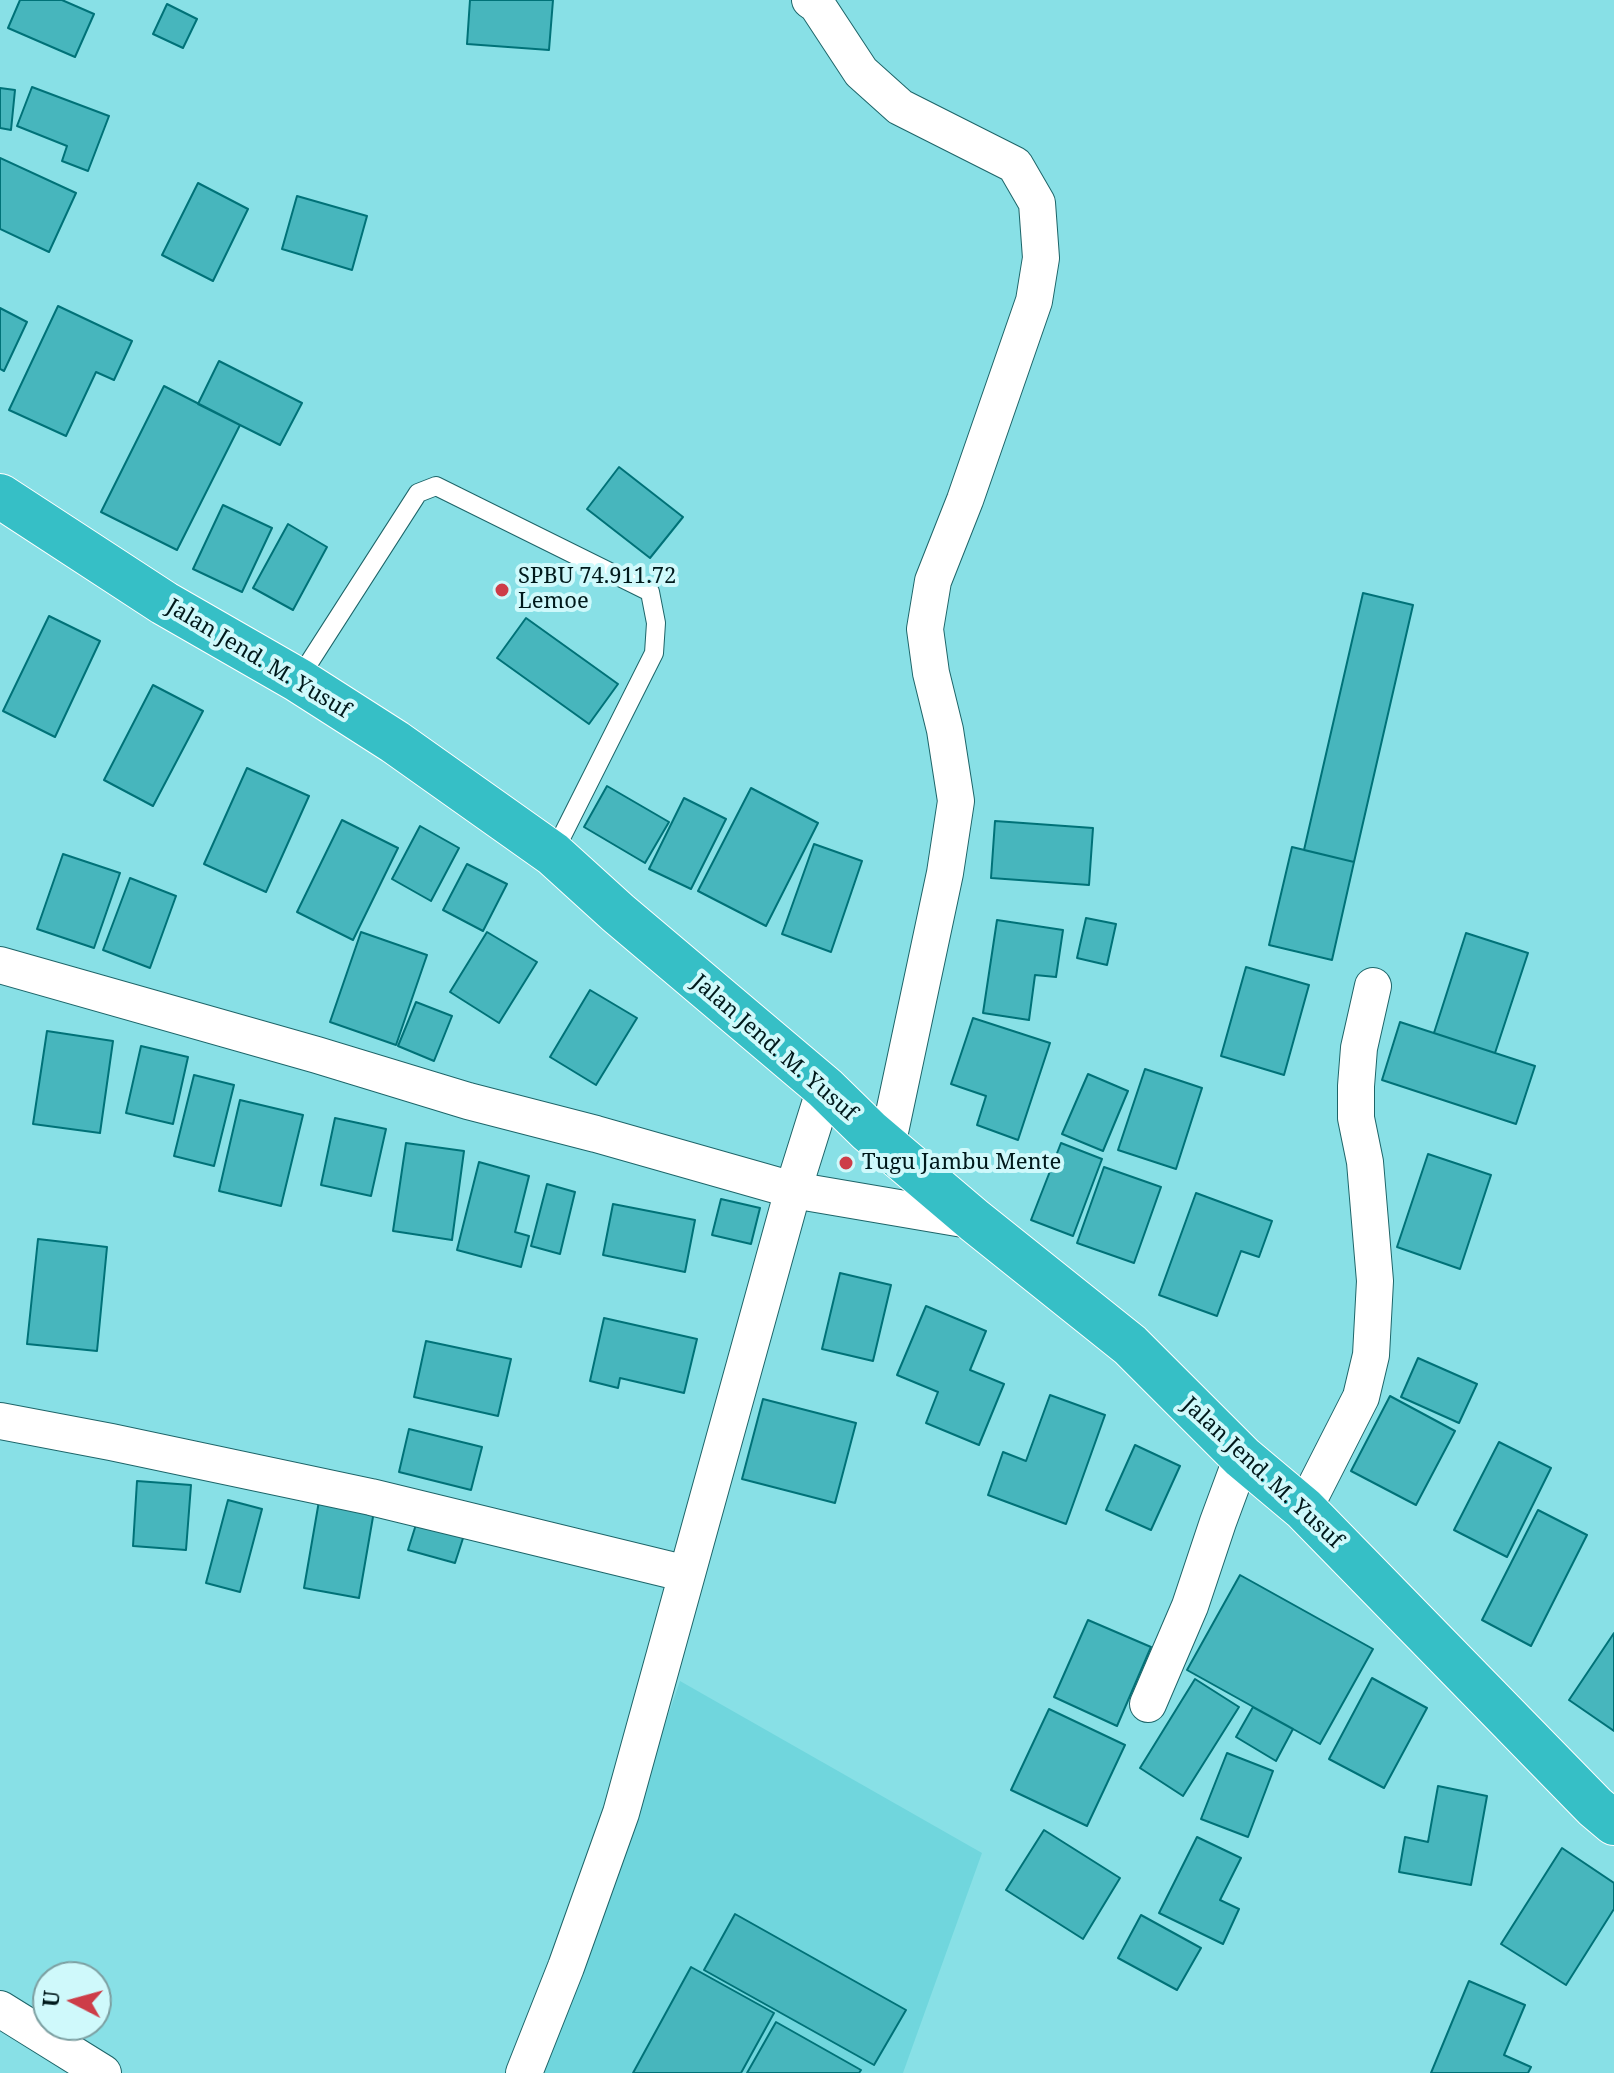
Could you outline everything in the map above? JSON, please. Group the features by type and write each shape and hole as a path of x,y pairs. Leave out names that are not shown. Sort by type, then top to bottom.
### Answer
{"highway":[{"name":"Jalan Jend. M. Yusuf","path":"0,496 164,603 298,680 395,742 553,854 975,1221 1130,1345 1242,1457 1304,1509 1614,1823"}],"street":[{"path":"810,0 817,5 861,72 900,107 1015,165 1037,203 1041,258 1034,301 965,500 933,581 925,629 956,801 929,957 887,1146"},
{"path":"0,965 468,1101 793,1190 975,1221"},
{"path":"1304,1509 1361,1397 1371,1355 1375,1281 1365,1162 1356,1118 1356,1086 1359,1048 1373,986"},
{"path":"524,2073 621,1813 793,1190 825,1088"},
{"path":"0,1421 356,1494 687,1574"},
{"path":"1148,1704 1190,1606 1242,1457"},
{"path":"0,2009 103,2073"}],"lane":[{"path":"298,680 418,493 436,486 650,592 656,623 654,653 553,854"}],"shaded area":[{"path":"680,1681 982,1853 903,2073 543,2073"}],"building":[{"path":"20,0 62,0 94,14 75,57 8,28"},
{"path":"470,0 553,0 549,50 467,44"},
{"path":"167,4 197,19 183,48 153,34"},
{"path":"32,87 109,116 88,171 62,161 67,146 17,126"},
{"path":"0,88 15,90 11,130 0,128"},
{"path":"0,158 76,193 49,252 0,229"},
{"path":"198,183 248,209 213,281 162,255"},
{"path":"297,196 367,216 352,270 282,249"},
{"path":"58,306 132,341 114,380 96,372 66,436 9,410"},
{"path":"0,308 27,322 4,371 0,369"},
{"path":"219,361 302,403 280,445 198,404"},
{"path":"164,386 240,425 177,550 101,512"},
{"path":"619,467 683,517 650,558 587,509"},
{"path":"223,505 272,528 242,592 193,569"},
{"path":"288,524 327,547 293,610 253,588"},
{"path":"1363,593 1413,605 1354,862 1304,850"},
{"path":"49,616 100,641 55,737 3,711"},
{"path":"526,618 618,684 589,724 497,658"},
{"path":"153,685 203,711 153,806 104,780"},
{"path":"247,768 309,796 266,892 204,864"},
{"path":"607,786 669,822 645,863 584,827"},
{"path":"751,788 818,823 766,926 698,891"},
{"path":"684,798 726,819 691,889 649,869"},
{"path":"342,820 398,848 353,940 297,912"},
{"path":"995,821 1093,828 1089,885 991,878"},
{"path":"420,826 459,848 431,901 392,879"},
{"path":"814,844 862,861 831,952 782,934"},
{"path":"1292,847 1354,862 1332,960 1269,945"},
{"path":"63,854 120,873 94,948 37,929"},
{"path":"467,864 507,884 483,931 443,910"},
{"path":"130,878 176,896 150,968 103,950"},
{"path":"1086,918 1116,924 1107,965 1077,958"},
{"path":"997,920 1063,930 1056,977 1035,975 1029,1020 983,1013"},
{"path":"361,932 427,955 396,1045 330,1022"},
{"path":"487,932 537,962 499,1023 450,992"},
{"path":"1466,933 1528,953 1495,1053 1434,1033"},
{"path":"1246,967 1309,985 1284,1075 1221,1056"},
{"path":"590,990 637,1018 596,1085 550,1057"},
{"path":"416,1002 452,1016 434,1061 398,1046"},
{"path":"973,1018 1050,1043 1018,1140 977,1125 986,1096 951,1084"},
{"path":"1400,1022 1535,1066 1516,1124 1382,1080"},
{"path":"47,1031 113,1041 100,1133 33,1124"},
{"path":"141,1046 188,1057 173,1124 126,1113"},
{"path":"1145,1069 1202,1088 1176,1169 1118,1150"},
{"path":"1088,1074 1128,1091 1103,1151 1062,1134"},
{"path":"194,1075 234,1085 214,1166 174,1156"},
{"path":"240,1100 303,1115 281,1206 219,1191"},
{"path":"335,1118 386,1129 371,1196 321,1185"},
{"path":"406,1143 464,1151 452,1240 393,1231"},
{"path":"1061,1143 1102,1159 1073,1236 1031,1220"},
{"path":"1428,1154 1491,1175 1460,1269 1397,1247"},
{"path":"479,1162 529,1176 515,1232 529,1236 521,1267 457,1250"},
{"path":"1104,1167 1161,1187 1134,1263 1077,1243"},
{"path":"547,1184 575,1192 560,1254 531,1246"},
{"path":"1196,1193 1272,1221 1259,1257 1241,1251 1217,1316 1159,1295"},
{"path":"721,1199 760,1208 751,1244 712,1235"},
{"path":"613,1204 695,1220 685,1272 603,1255"},
{"path":"38,1239 107,1247 97,1351 27,1344"},
{"path":"840,1273 891,1285 873,1361 822,1349"},
{"path":"926,1306 986,1331 970,1370 1004,1384 979,1445 926,1423 938,1392 897,1375"},
{"path":"604,1318 697,1339 684,1393 620,1378 618,1388 590,1381"},
{"path":"426,1341 511,1359 498,1416 414,1397"},
{"path":"1418,1358 1477,1384 1459,1423 1401,1397"},
{"path":"1050,1395 1105,1415 1066,1524 988,1495 1003,1452 1026,1461"},
{"path":"1390,1396 1455,1431 1416,1505 1351,1471"},
{"path":"763,1399 856,1423 835,1503 742,1479"},
{"path":"409,1429 482,1447 471,1490 399,1472"},
{"path":"1499,1442 1551,1468 1507,1557 1454,1530"},
{"path":"1135,1445 1180,1466 1151,1530 1106,1510"},
{"path":"137,1481 191,1485 186,1550 133,1546"},
{"path":"228,1500 262,1509 240,1592 206,1583"},
{"path":"319,1501 374,1511 359,1598 304,1588"},
{"path":"1538,1510 1587,1535 1531,1646 1482,1620"},
{"path":"418,1518 465,1532 455,1563 408,1550"},
{"path":"1240,1575 1373,1649 1320,1744 1187,1670"},
{"path":"1088,1620 1151,1647 1117,1726 1054,1697"},
{"path":"1614,1633 1614,1731 1569,1700"},
{"path":"1372,1678 1427,1708 1384,1788 1329,1759"},
{"path":"1195,1679 1239,1707 1183,1796 1140,1768"},
{"path":"1253,1707 1293,1729 1276,1761 1236,1737"},
{"path":"1049,1709 1125,1745 1087,1826 1011,1790"},
{"path":"1227,1753 1273,1771 1248,1837 1201,1819"},
{"path":"1438,1786 1487,1796 1471,1885 1399,1872 1405,1837 1428,1842"},
{"path":"1044,1830 1120,1878 1083,1939 1006,1890"},
{"path":"1197,1837 1241,1858 1220,1900 1239,1909 1223,1944 1159,1913"},
{"path":"1562,1848 1614,1883 1614,1909 1566,1985 1501,1944"},
{"path":"735,1914 906,2010 874,2065 704,1970"},
{"path":"1141,1915 1201,1948 1177,1990 1118,1958"},
{"path":"691,1967 774,2013 741,2073 633,2073"},
{"path":"1469,1981 1525,2005 1504,2055 1531,2067 1528,2073 1431,2073"},
{"path":"776,2022 861,2070 859,2073 747,2073"}],"place":[{"name":"SPBU 74.911.72 Lemoe","path":"502,590"},
{"name":"Tugu Jambu Mente","path":"846,1163"}]}
